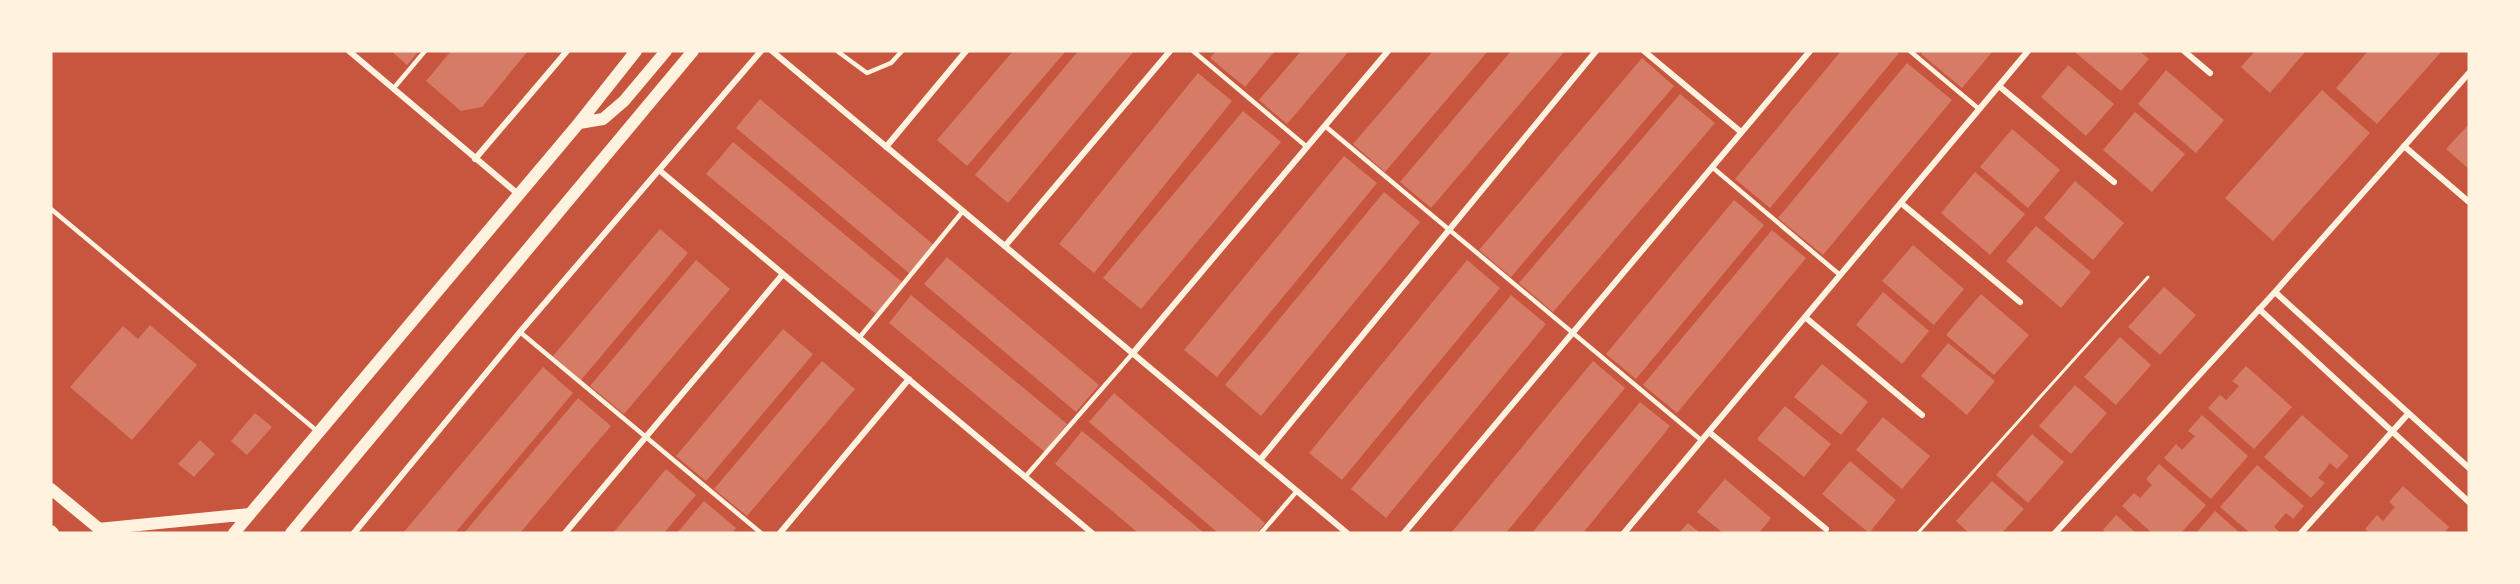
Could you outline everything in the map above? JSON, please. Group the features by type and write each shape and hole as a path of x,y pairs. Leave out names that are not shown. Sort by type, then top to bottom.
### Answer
{"main road":[{"path":"234,533 579,123 636,51"},
{"path":"579,123 603,119 624,101 666,51"},
{"path":"291,533 693,51"},
{"path":"51,489 101,531 250,514"}],"street":[{"path":"349,51 518,194"},
{"path":"475,159 567,51"},
{"path":"354,533 520,332 761,51"},
{"path":"772,51 1347,533"},
{"path":"886,147 966,51"},
{"path":"1005,246 1170,51"},
{"path":"1133,353 1388,51"},
{"path":"1260,460 1596,51"},
{"path":"1644,51 1741,132"},
{"path":"1404,533 1810,51"},
{"path":"1624,533 2028,51"},
{"path":"2184,51 2210,73"},
{"path":"2055,533 2275,292 2469,73"},
{"path":"1999,86 2114,182"},
{"path":"2404,146 2469,202"},
{"path":"659,170 1092,533"},
{"path":"1901,202 2020,302"},
{"path":"566,533 783,274"},
{"path":"2275,292 2469,468"},
{"path":"2259,309 2469,502"},
{"path":"1805,317 1922,415"},
{"path":"780,533 909,379"},
{"path":"2301,533 2408,414"},
{"path":"1709,432 1826,529"}],"lane":[{"path":"393,89 425,51"},
{"path":"837,51 867,73 891,63 902,51"},
{"path":"1193,51 1307,147"},
{"path":"1910,51 1979,109"},
{"path":"1325,126 1701,440"},
{"path":"1712,167 1840,275"},
{"path":"51,209 319,433"},
{"path":"860,338 963,211"},
{"path":"520,332 761,533"},
{"path":"1025,477 1133,353"},
{"path":"1261,533 1297,491"}],"path":[{"path":"1918,533 2148,278"}],"building":[{"path":"391,51 419,51 407,65"},
{"path":"451,51 528,51 482,107 461,111 426,81"},
{"path":"1013,51 1066,51 967,166 937,140"},
{"path":"1078,51 1134,51 1008,203 975,175"},
{"path":"1216,51 1275,51 1245,87 1210,58"},
{"path":"1301,51 1349,51 1287,124 1259,100"},
{"path":"1433,51 1488,51 1385,172 1353,144"},
{"path":"1511,51 1565,51 1431,208 1400,182"},
{"path":"1841,51 1896,51 1899,53 1770,208 1735,179"},
{"path":"1924,51 1993,51 1962,88 1921,54"},
{"path":"2077,51 2139,51 2149,59 2121,91 2076,53"},
{"path":"2255,51 2306,51 2270,93 2241,67"},
{"path":"2368,51 2442,51 2377,124 2336,88"},
{"path":"1642,58 1674,86 1511,277 1479,250"},
{"path":"1907,63 1952,100 1823,255 1778,218"},
{"path":"2068,65 2114,104 2086,136 2041,97"},
{"path":"2166,70 2224,120 2196,153 2138,104"},
{"path":"1198,73 1232,101 1094,273 1059,244"},
{"path":"2322,90 2370,133 2273,241 2225,198"},
{"path":"1680,94 1715,123 1553,312 1519,283"},
{"path":"760,99 934,245 910,274 736,128"},
{"path":"1243,111 1281,142 1141,309 1103,278"},
{"path":"2135,112 2185,154 2152,192 2103,150"},
{"path":"2469,124 2469,169 2446,149"},
{"path":"2012,129 2060,170 2028,208 1980,167"},
{"path":"733,142 902,282 876,314 706,174"},
{"path":"1344,156 1377,183 1217,377 1184,350"},
{"path":"1975,172 2025,214 1990,255 1941,213"},
{"path":"2075,181 2124,223 2093,260 2044,218"},
{"path":"1384,192 1420,222 1261,416 1225,385"},
{"path":"1734,200 1764,225 1636,379 1606,354"},
{"path":"2036,226 2091,272 2061,308 2006,261"},
{"path":"660,229 688,253 581,380 553,356"},
{"path":"1772,230 1806,258 1677,413 1643,385"},
{"path":"1913,245 1964,289 1934,325 1882,281"},
{"path":"947,257 1099,385 1076,412 924,284"},
{"path":"696,260 730,289 624,414 590,386"},
{"path":"1467,260 1500,288 1342,480 1309,453"},
{"path":"2164,287 2196,315 2160,355 2128,327"},
{"path":"1883,292 1929,331 1902,364 1856,325"},
{"path":"1981,294 2029,335 1994,375 1946,335"},
{"path":"911,295 1067,424 1045,452 889,323"},
{"path":"1511,295 1546,324 1386,518 1351,489"},
{"path":"150,325 197,365 132,440 70,387 123,326 138,339"},
{"path":"783,329 813,354 706,481 676,456"},
{"path":"2120,337 2151,365 2116,405 2084,377"},
{"path":"1948,343 1995,381 1967,415 1921,376"},
{"path":"822,361 855,389 747,516 714,489"},
{"path":"1593,361 1625,388 1506,533 1451,533"},
{"path":"1822,364 1868,402 1841,435 1794,397"},
{"path":"2246,366 2292,407 2254,449 2208,408 2220,395 2226,400 2232,394 2239,386 2232,381"},
{"path":"543,367 573,393 455,533 403,533"},
{"path":"2075,385 2107,413 2071,454 2039,426"},
{"path":"1114,393 1265,523 1257,533 1218,533 1089,422"},
{"path":"578,398 611,426 520,533 464,533"},
{"path":"1640,402 1670,426 1583,533 1532,533"},
{"path":"1785,406 1831,444 1804,477 1757,439"},
{"path":"255,413 272,427 247,455 231,441"},
{"path":"2202,415 2248,456 2211,499 2164,458 2176,444 2182,450 2195,436 2188,431"},
{"path":"2302,415 2349,456 2337,469 2330,463 2318,478 2325,483 2311,498 2264,457"},
{"path":"1883,417 1930,456 1902,489 1856,450"},
{"path":"1082,431 1204,533 1138,533 1055,464"},
{"path":"2032,434 2064,462 2028,503 1996,475"},
{"path":"200,440 215,454 194,477 178,464"},
{"path":"1850,461 1896,500 1869,533 1822,494"},
{"path":"2159,464 2206,505 2181,533 2152,533 2122,506 2134,493 2140,498 2152,485 2146,479"},
{"path":"2257,465 2304,506 2293,519 2286,513 2279,521 2274,527 2281,533 2250,533 2220,507"},
{"path":"666,469 696,495 664,533 613,533"},
{"path":"1725,479 1771,518 1759,533 1723,533 1697,512"},
{"path":"1992,481 2024,509 2002,533 1969,533 1956,521"},
{"path":"2403,486 2449,527 2444,533 2370,533 2365,529 2377,515 2383,521 2395,507 2389,502"},
{"path":"704,501 736,528 732,533 677,533"},
{"path":"2215,511 2240,533 2196,533"},
{"path":"2116,515 2136,533 2106,533 2103,530"},
{"path":"1688,523 1700,533 1679,533"}]}
